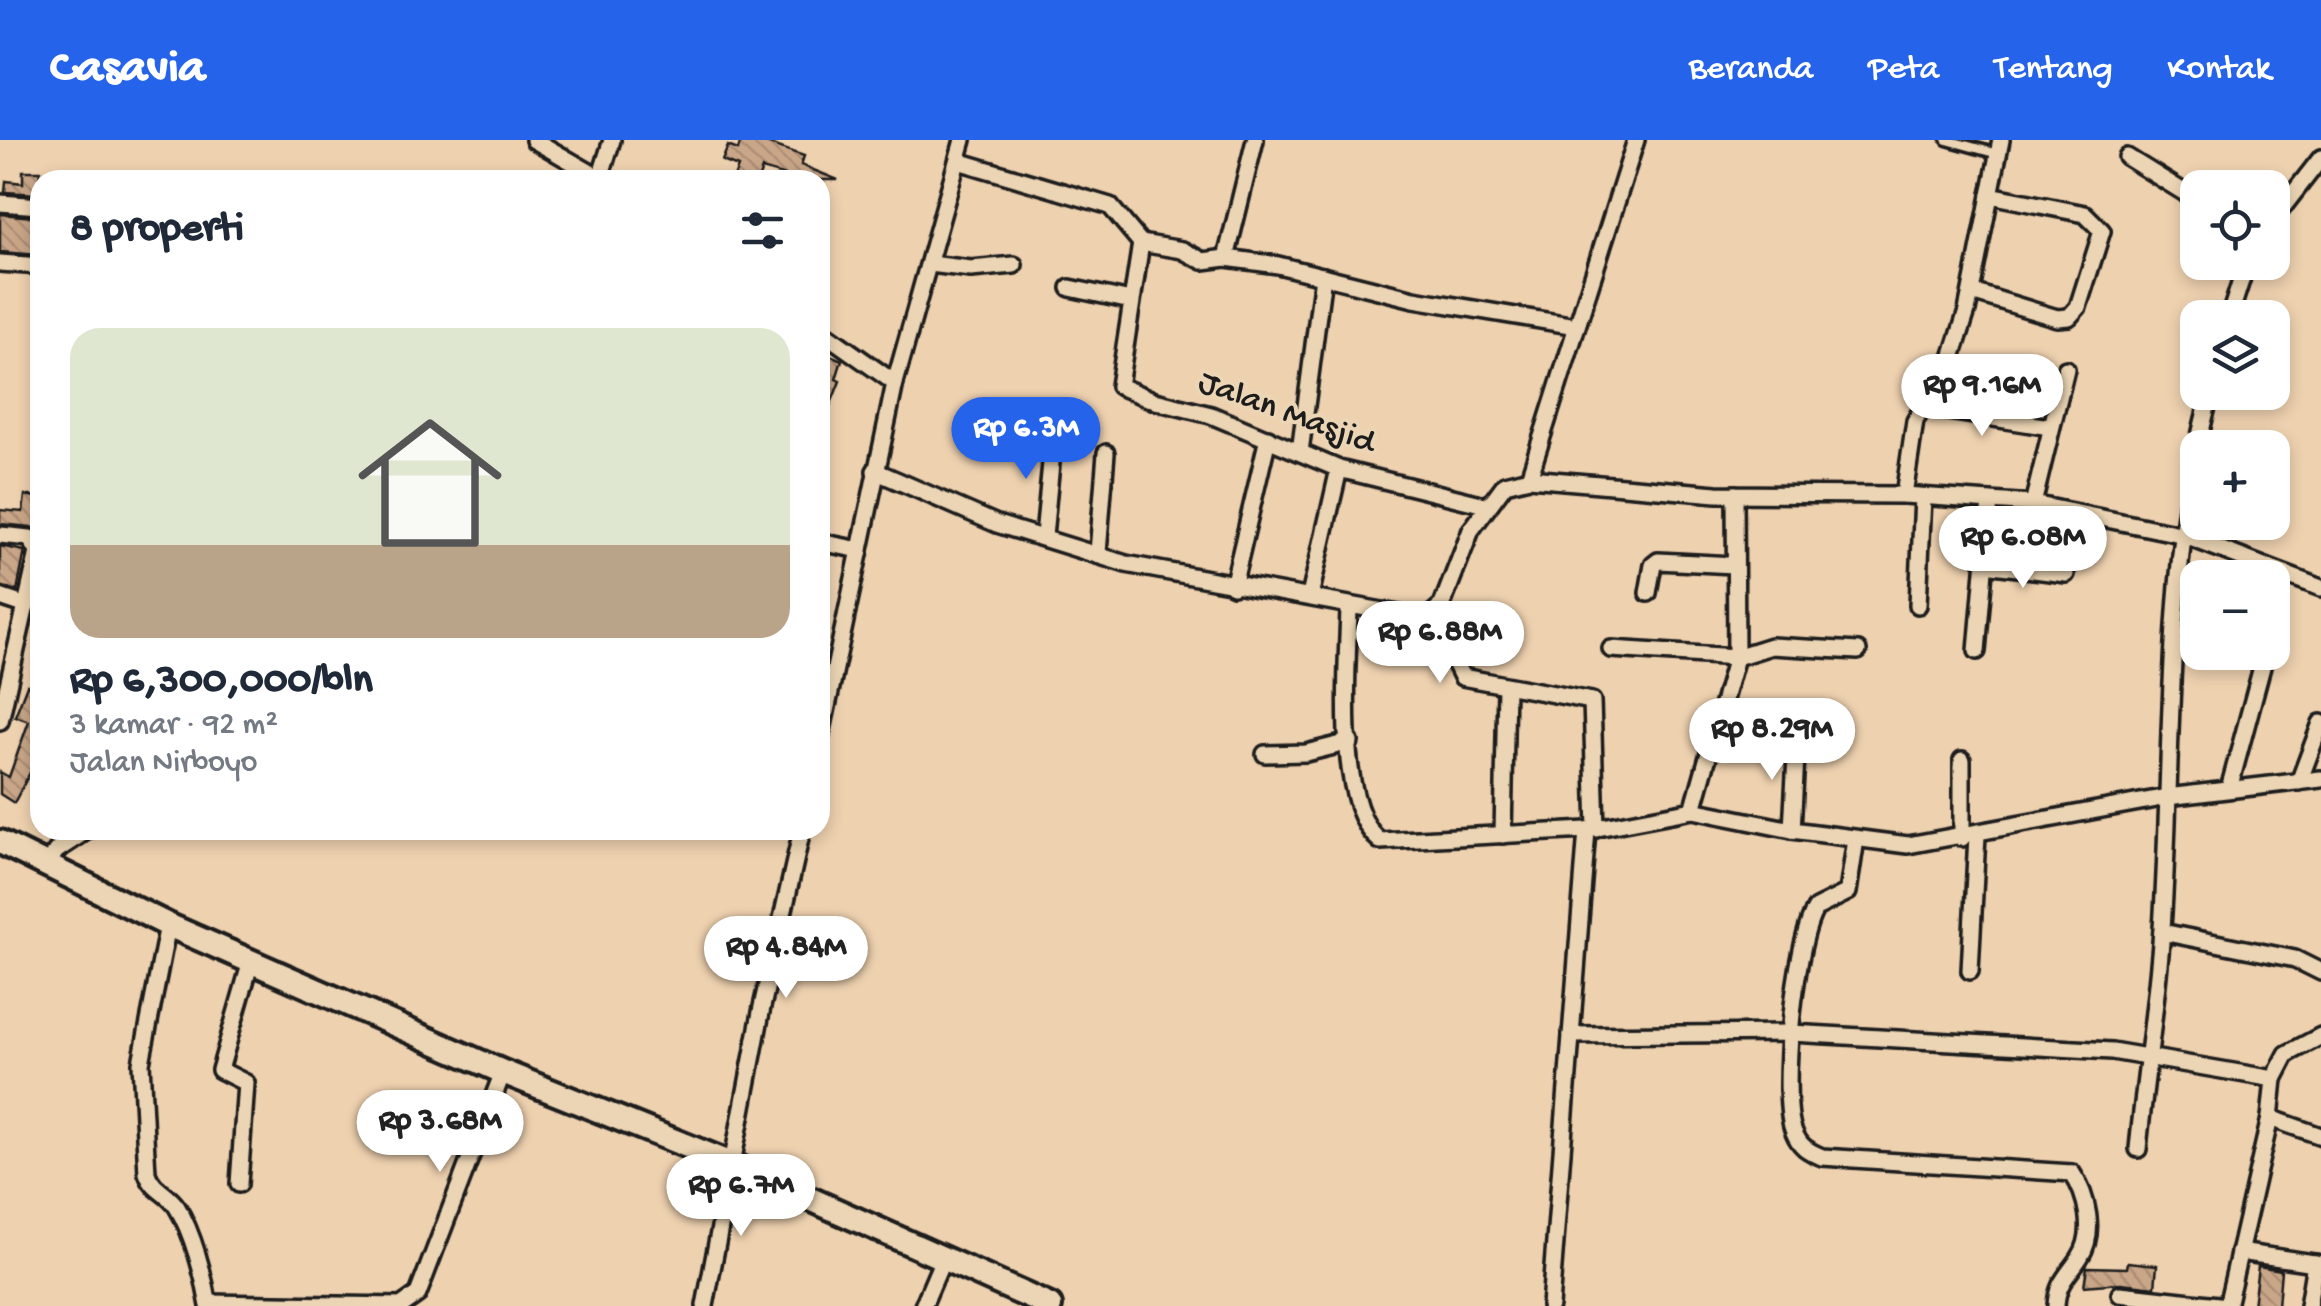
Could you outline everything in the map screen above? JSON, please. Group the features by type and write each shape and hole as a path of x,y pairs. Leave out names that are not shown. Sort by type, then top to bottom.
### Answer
{"main road":[{"path":"0,842 168,925 503,1072 732,1164 1050,1306"}],"street":[{"path":"534,140 586,170"},
{"path":"604,170 612,140"},
{"path":"830,692 895,383 962,140"},
{"path":"1226,258 1254,140"},
{"path":"1529,478 1636,140"},
{"path":"1904,495 1910,445 1922,407 1951,361 1972,292 2000,147"},
{"path":"2127,157 2180,191"},
{"path":"2290,198 2321,158"},
{"path":"958,161 1110,206 1130,224 1141,243 1182,250 1204,261 1226,258 1323,276 1414,299 1576,326"},
{"path":"1972,292 2057,318 2069,317 2078,307 2102,231 2085,214 1990,195"},
{"path":"0,203 30,205"},
{"name":"Jalan Masjid","path":"1141,243 1119,386 1268,438 1339,469 1485,506"},
{"path":"0,263 30,265"},
{"path":"930,264 971,269 1014,265"},
{"path":"1300,452 1323,276"},
{"path":"1070,288 1132,301"},
{"path":"830,337 895,383"},
{"path":"2033,504 2066,369"},
{"path":"1922,407 2050,427"},
{"path":"1044,536 1054,432"},
{"path":"1233,586 1268,438"},
{"path":"1098,552 1106,453"},
{"path":"1310,596 1339,469"},
{"path":"874,471 997,524 1098,552 1126,564 1233,586 1310,596 1349,608 1432,616"},
{"path":"1432,616 1442,606 1485,506 1504,484 1529,478 1735,494 1904,495 2033,504 2180,534 2162,932 2138,1149"},
{"path":"1693,810 1736,657 1735,494"},
{"path":"1918,604 1922,496"},
{"path":"1977,651 1990,501"},
{"path":"0,535 30,538"},
{"path":"2196,540 2321,588"},
{"path":"830,544 860,550"},
{"path":"1648,592 1655,562 1734,565"},
{"path":"1985,564 2066,574"},
{"path":"0,722 30,590"},
{"path":"0,597 27,606"},
{"path":"1349,608 1350,742 1357,812 1366,830 1380,841 1592,830 1693,810 1792,830 1908,845 2167,796 2321,779"},
{"path":"1432,616 1462,677 1584,698 1592,830 1550,1306"},
{"path":"1611,650 1736,657 1771,646 1858,651"},
{"path":"2229,789 2261,670"},
{"path":"1503,836 1506,686"},
{"path":"2299,782 2321,723"},
{"path":"1792,830 1797,738"},
{"path":"1265,754 1306,753 1350,742"},
{"path":"1962,760 1970,836 1970,971"},
{"path":"1856,838 1848,892 1816,908 1806,928 1791,1033 1792,1129 1804,1149 1822,1157 2072,1174 2081,1187 2088,1232 2080,1257 2057,1290 2056,1306"},
{"path":"46,866 56,851 73,840"},
{"path":"705,1306 800,840"},
{"path":"168,925 141,1063 146,1173 150,1185 172,1200 182,1217 209,1304 411,1304 503,1072"},
{"path":"2162,932 2295,959 2321,972"},
{"path":"239,1184 246,1083 220,1070 251,960"},
{"path":"1571,1034 1791,1033 2147,1055 2274,1079"},
{"path":"2120,1294 2227,1306 2270,1118 2274,1079 2287,1054 2321,1036"},
{"path":"2270,1118 2321,1136"},
{"path":"2240,1252 2318,1264 2308,1306"},
{"path":"923,1306 942,1259"}],"lane":[{"path":"1948,140 2000,147"}],"building":[{"path":"741,140 758,140 804,156 801,165 813,170 737,170 738,167 722,161 728,146 738,150"},
{"path":"23,171 30,171 30,194 5,192 6,181 23,183"},
{"path":"0,214 30,217 30,254 0,252"},
{"path":"830,355 842,360 836,379 840,381 830,406"},
{"path":"25,495 30,496 30,527 0,524 0,510 23,512"},
{"path":"0,546 25,551 17,591 0,586"},
{"path":"27,685 30,686 30,773 14,803 0,794 0,772 9,777 29,721 15,716"},
{"path":"2128,1262 2157,1265 2155,1287 2121,1283 2084,1286 2087,1267 2127,1268"},
{"path":"2258,1266 2281,1270 2278,1306 2253,1306"}]}
